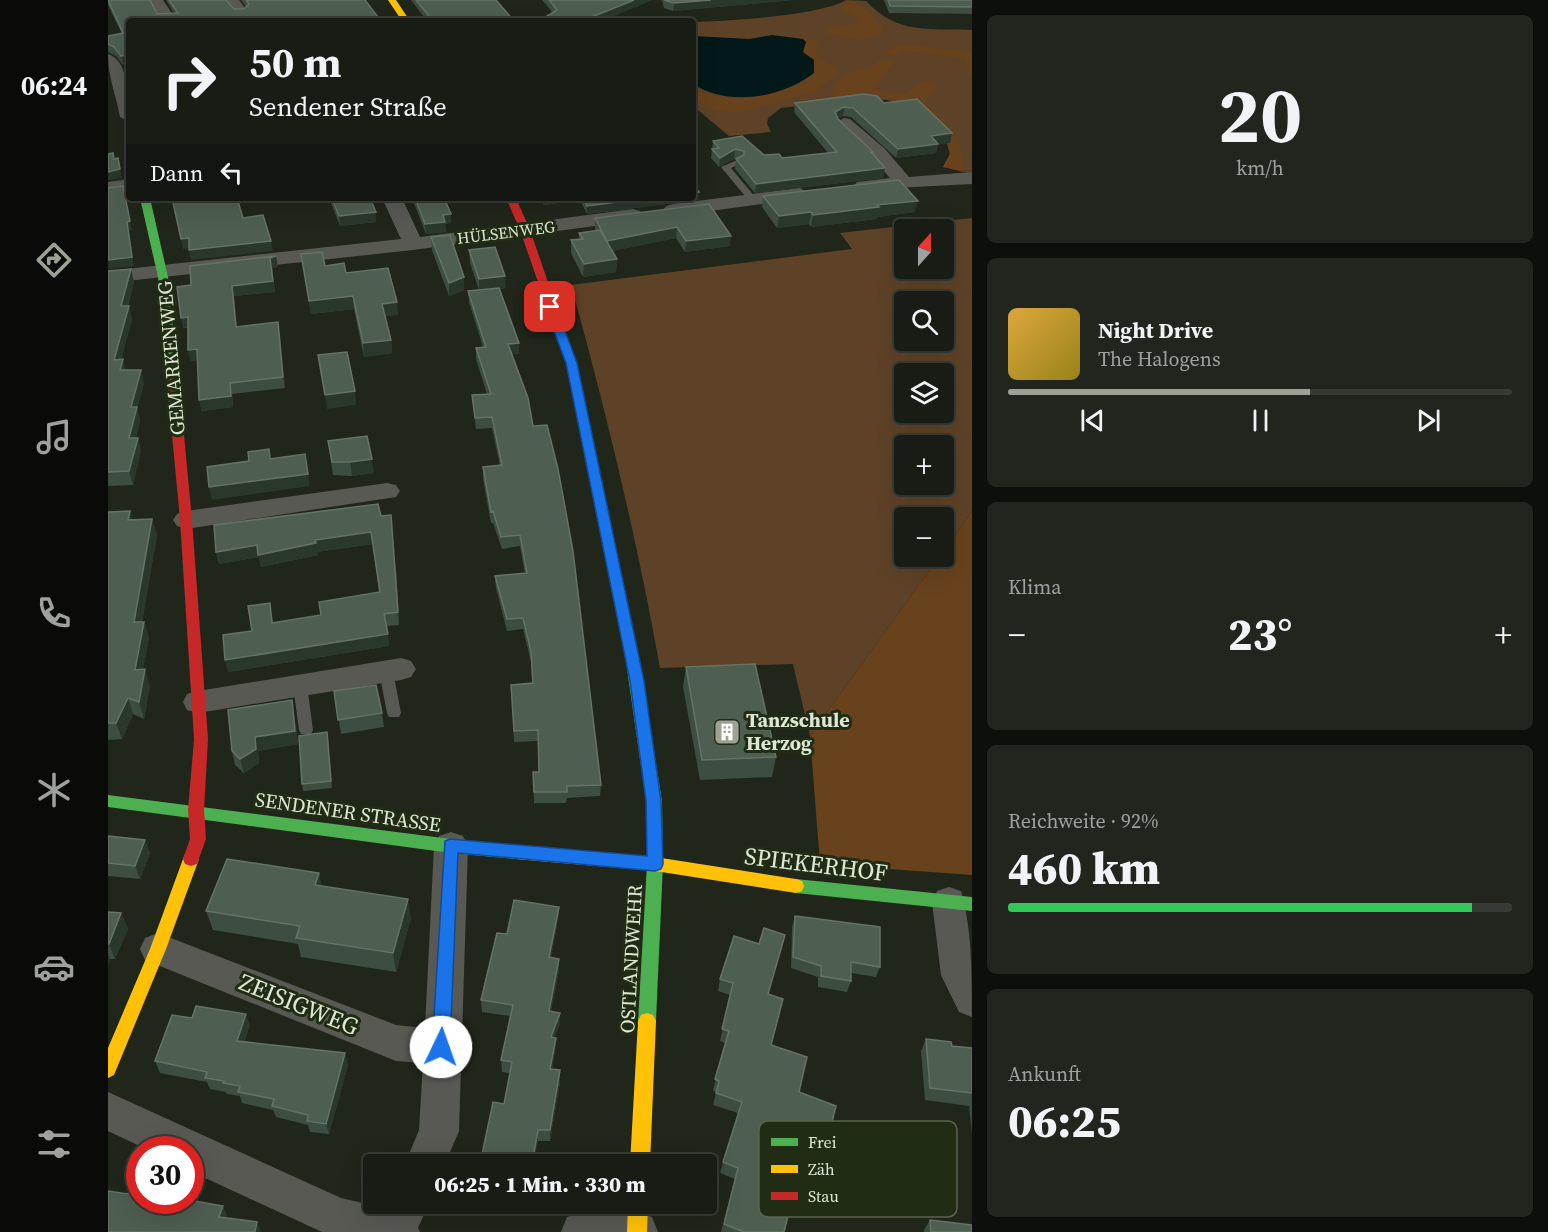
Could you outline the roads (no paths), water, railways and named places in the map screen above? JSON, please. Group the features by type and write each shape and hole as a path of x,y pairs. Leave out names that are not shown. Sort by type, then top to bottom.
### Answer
{"street":[{"path":"156,0 167,18"},
{"path":"392,0 404,18"},
{"path":"108,59 121,96"},
{"path":"877,126 844,123 878,153 903,182"},
{"path":"845,189 903,182 972,178"},
{"path":"108,188 126,185"},
{"name":"HÜLSENWEG","path":"108,277 413,244 822,191"},
{"name":"GEMARKENWEG","path":"108,1070 158,949 198,839 196,810 201,739 186,520 162,270 146,201"},
{"path":"393,201 413,244"},
{"name":"OSTLANDWEHR","path":"512,201 525,230 571,363 637,681 654,801 655,864 640,1154"},
{"path":"186,520 387,491"},
{"path":"198,702 394,670"},
{"name":"SENDENER STRASSE","path":"108,801 196,810 450,846 655,864"},
{"path":"429,1154 439,1131 450,846"},
{"name":"SPIEKERHOF","path":"655,864 805,887 960,903"},
{"path":"960,903 959,975 972,1000"},
{"name":"ZEISIGWEG","path":"158,949 396,1043 441,1047"},
{"path":"108,1111 162,1136"},
{"path":"204,1156 338,1218 397,1232 404,1214"},
{"path":"582,1232 637,1232 638,1214"}],"lane":[{"path":"738,163 725,167 753,200"},
{"path":"394,670 394,713"},
{"path":"300,685 306,730"}],"place":[{"name":"Tanzschule Herzog","path":"727,732"}]}
